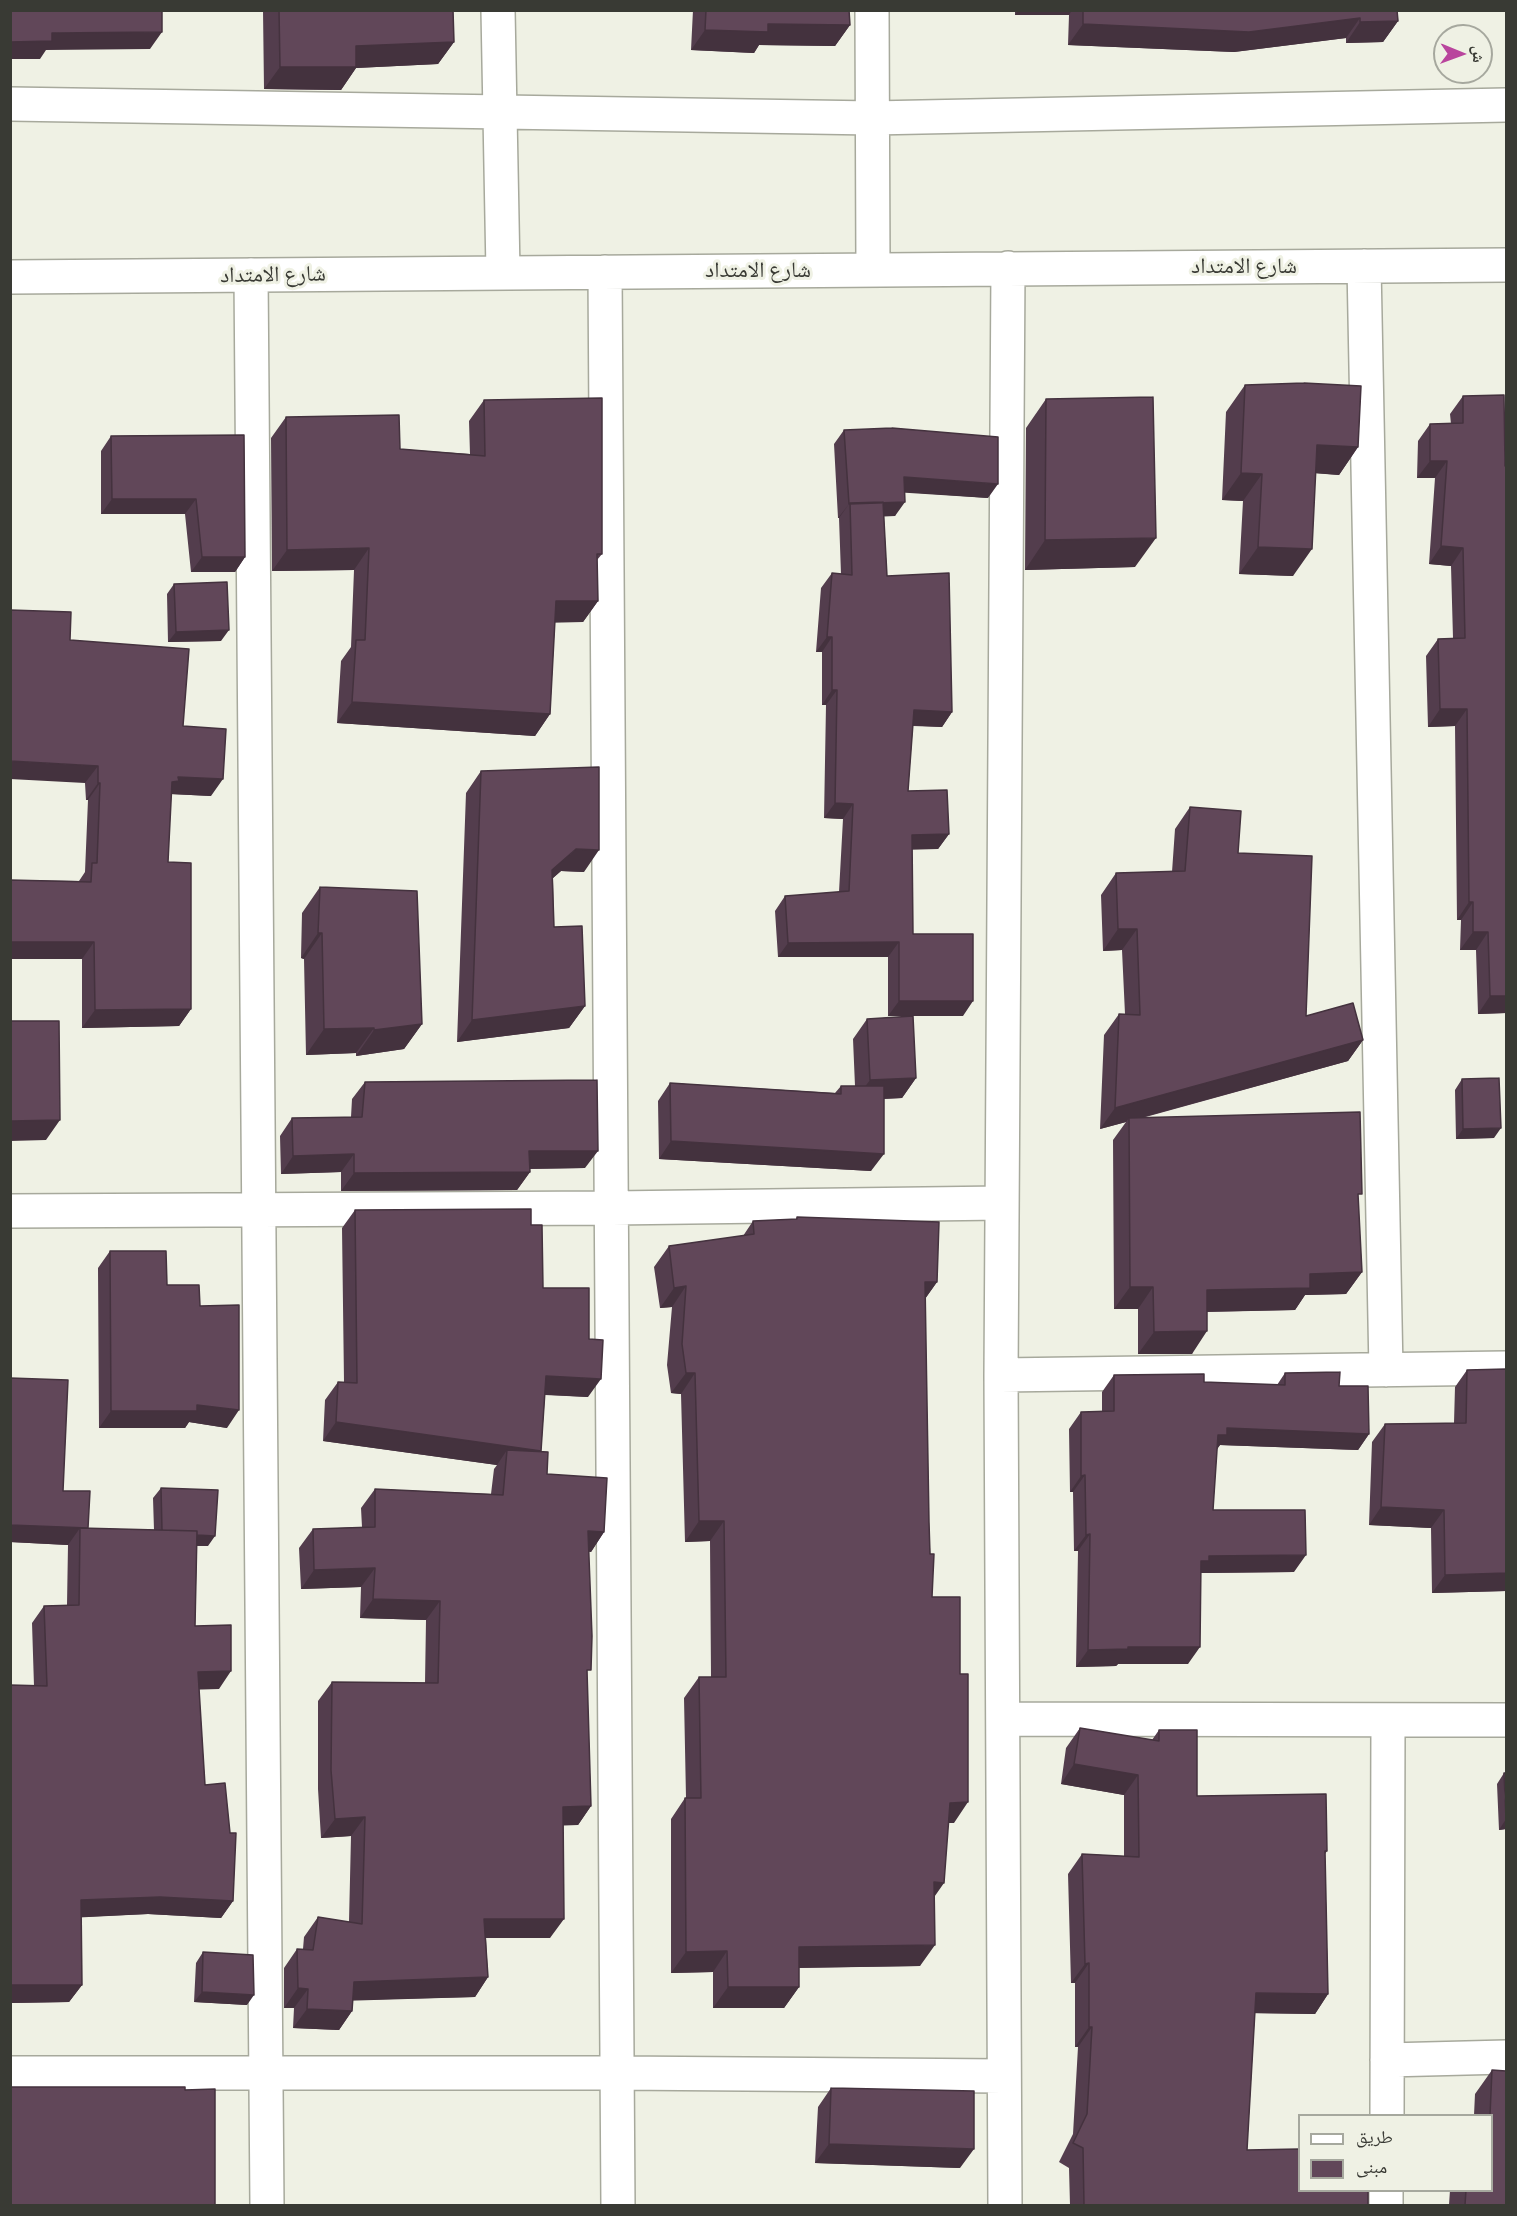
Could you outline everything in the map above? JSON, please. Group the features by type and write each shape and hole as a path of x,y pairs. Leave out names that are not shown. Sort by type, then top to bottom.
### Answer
{"street":[{"path":"498,10 503,272"},
{"path":"872,10 873,270"},
{"path":"10,104 873,118 1506,105"},
{"name":"شارع الامتداد","path":"10,277 1506,264"},
{"path":"1364,266 1386,1370"},
{"path":"1005,2205 1001,1375 1008,268"},
{"path":"605,272 618,2205"},
{"path":"251,275 260,1210 264,2075 267,2205"},
{"path":"10,1211 612,1208 1002,1203"},
{"path":"1001,1375 1506,1368"},
{"path":"1004,1719 1506,1720"},
{"path":"1387,2114 1388,1720"},
{"path":"1387,2060 1506,2057"},
{"path":"10,2073 264,2075 617,2073 1003,2076"}],"building":[{"path":"10,10 162,10 162,32 52,33 52,41 10,42"},
{"path":"279,10 453,10 454,42 356,46 356,67 280,67"},
{"path":"706,10 849,10 850,25 768,24 768,32 705,30"},
{"path":"1083,10 1397,10 1398,21 1360,22 1360,18 1249,32 1083,24"},
{"path":"1304,383 1361,386 1358,447 1317,445 1312,549 1258,547 1262,474 1241,473 1245,385"},
{"path":"1504,395 1506,996 1490,996 1488,932 1473,932 1473,902 1469,902 1467,709 1440,709 1438,639 1465,638 1463,548 1441,546 1447,461 1430,461 1430,424 1463,423 1463,396"},
{"path":"1153,397 1156,538 1045,540 1046,399"},
{"path":"602,398 602,554 597,554 598,601 556,601 550,714 352,702 356,640 365,640 369,548 287,550 286,417 399,415 400,449 485,456 484,400"},
{"path":"892,428 998,437 998,484 904,477 905,502 849,504 844,430"},
{"path":"244,435 245,557 202,557 196,499 112,499 111,436"},
{"path":"883,502 887,576 949,573 952,712 914,710 908,791 947,790 949,834 912,835 913,934 973,934 973,1001 899,1001 899,942 788,943 785,896 849,891 853,804 835,803 837,690 832,690 832,637 827,637 832,573 852,575 850,503"},
{"path":"227,582 229,630 176,632 174,584"},
{"path":"10,610 71,612 70,640 189,649 183,726 226,729 223,779 178,777 179,781 172,782 168,862 191,863 191,1009 95,1010 94,942 10,942 10,880 91,882 92,863 97,863 100,783 98,783 98,766 10,761"},
{"path":"599,767 599,850 576,849 552,870 554,927 582,926 585,1006 472,1020 481,771"},
{"path":"1190,807 1241,811 1238,853 1312,856 1306,1016 1353,1003 1363,1040 1115,1108 1119,1014 1140,1015 1137,929 1118,929 1116,873 1185,871"},
{"path":"320,887 417,891 422,1024 374,1030 374,1028 324,1029 322,933 318,933"},
{"path":"913,1016 916,1078 870,1080 867,1019"},
{"path":"10,1021 59,1021 60,1120 10,1121"},
{"path":"1499,1078 1501,1128 1463,1129 1462,1079"},
{"path":"597,1080 598,1151 529,1151 530,1172 354,1173 354,1154 293,1156 292,1118 362,1117 365,1082"},
{"path":"670,1083 841,1094 841,1086 884,1086 884,1154 671,1141"},
{"path":"1360,1112 1362,1194 1358,1194 1362,1272 1310,1274 1310,1288 1207,1290 1207,1331 1154,1332 1153,1287 1130,1287 1129,1118"},
{"path":"531,1209 531,1225 542,1225 543,1288 589,1288 589,1339 603,1340 601,1379 546,1376 541,1451 336,1422 338,1382 357,1383 355,1210"},
{"path":"797,1217 939,1222 937,1282 925,1282 930,1554 934,1554 932,1597 960,1597 960,1674 968,1674 968,1802 950,1803 944,1883 934,1882 935,1945 799,1947 799,1987 728,1987 727,1951 686,1952 685,1798 701,1798 699,1677 726,1677 724,1521 699,1521 695,1373 686,1373 682,1344 686,1286 674,1288 669,1246 754,1234 753,1221 797,1219"},
{"path":"110,1251 166,1251 167,1285 199,1285 200,1306 239,1305 239,1410 197,1405 197,1411 111,1411"},
{"path":"1506,1369 1506,1573 1445,1575 1444,1510 1381,1507 1385,1424 1466,1423 1467,1370"},
{"path":"1340,1372 1339,1386 1368,1386 1369,1434 1227,1428 1227,1435 1218,1435 1213,1510 1305,1510 1306,1555 1209,1556 1209,1561 1201,1561 1200,1647 1128,1647 1128,1649 1088,1650 1090,1534 1086,1535 1085,1475 1081,1476 1081,1412 1114,1411 1114,1375 1204,1374 1204,1382 1285,1385 1285,1373"},
{"path":"10,1378 68,1380 63,1491 90,1491 88,1528 10,1525"},
{"path":"507,1450 548,1452 547,1474 607,1478 604,1532 588,1531 592,1636 591,1670 587,1670 591,1806 563,1807 564,1919 484,1919 488,1977 354,1982 352,2011 307,2009 308,1989 298,1988 297,1949 313,1950 318,1917 362,1924 365,1817 335,1819 331,1770 332,1682 438,1683 440,1601 373,1599 375,1568 314,1570 313,1529 375,1527 375,1489 503,1495"},
{"path":"161,1488 218,1490 215,1536 197,1535 197,1531 162,1530"},
{"path":"80,1528 197,1531 195,1626 231,1625 231,1671 198,1672 205,1785 225,1783 230,1833 236,1833 233,1901 160,1897 81,1900 82,1985 11,1985 10,1685 47,1686 44,1606 79,1605"},
{"path":"1080,1728 1159,1741 1159,1730 1197,1730 1197,1796 1326,1794 1328,1994 1256,1993 1247,2150 1298,2149 1298,2192 1368,2192 1368,2205 1084,2205 1083,2148 1073,2143 1087,2114 1092,2027 1089,2027 1089,1963 1085,1964 1082,1854 1139,1857 1138,1775 1074,1764"},
{"path":"1504,1773 1506,1773 1506,1819"},
{"path":"203,1952 253,1955 254,1995 202,1992"},
{"path":"1492,2070 1506,2071 1506,2205 1465,2205 1466,2192 1493,2192 1493,2114 1490,2114"},
{"path":"10,2087 215,2089 215,2205 10,2205"},
{"path":"831,2088 974,2091 974,2149 829,2144"}]}
